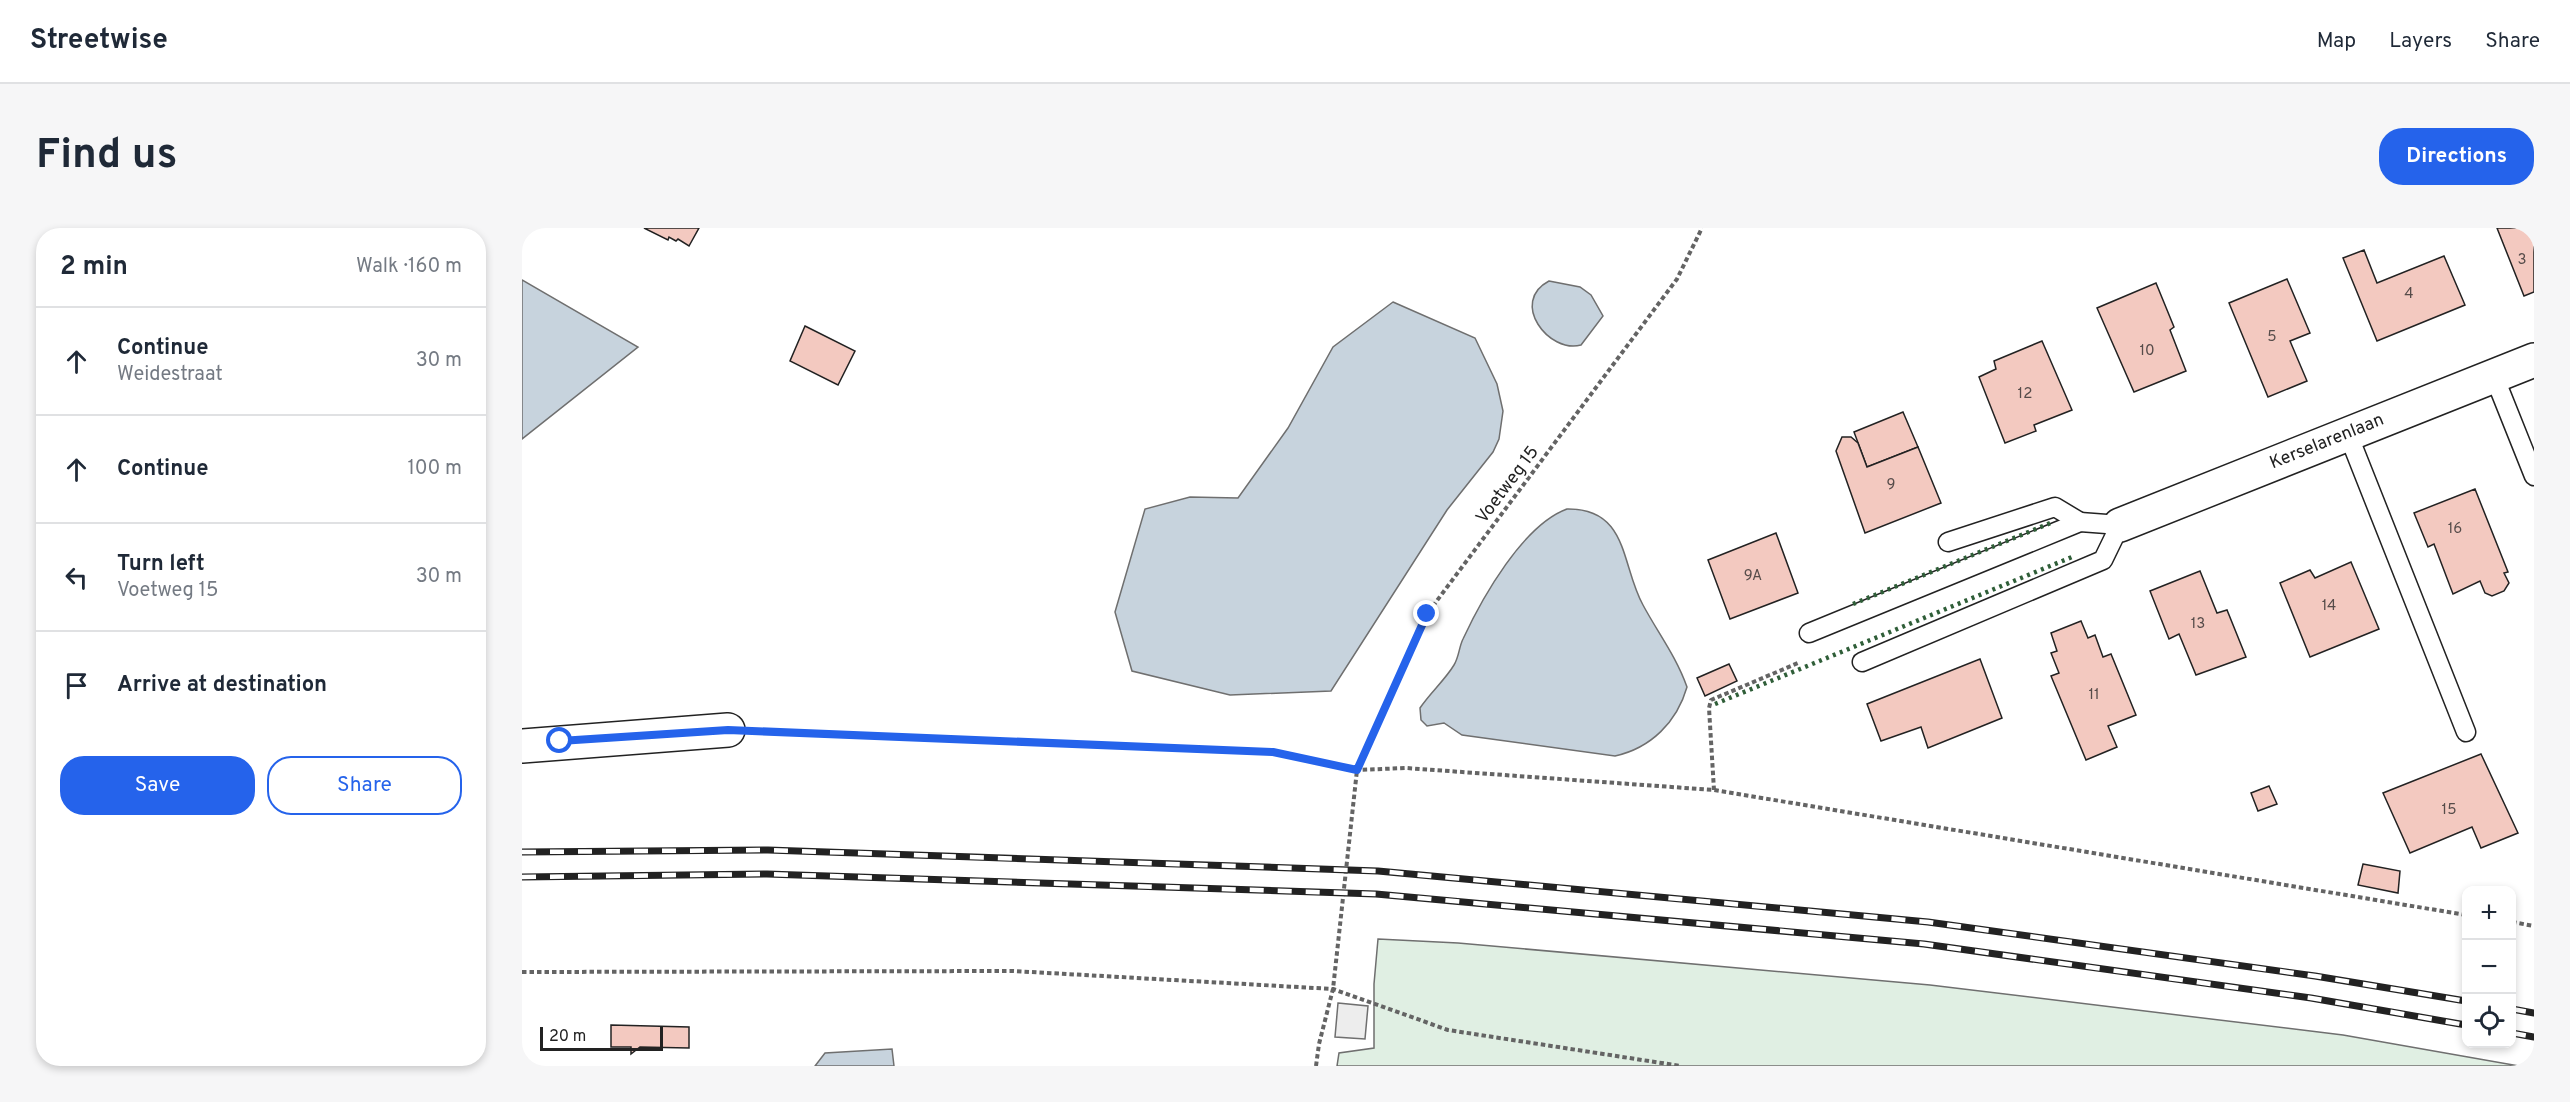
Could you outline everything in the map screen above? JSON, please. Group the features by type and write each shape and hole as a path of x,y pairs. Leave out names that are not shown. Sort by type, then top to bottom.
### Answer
{"street":[{"name":"Kerselarenlaan","path":"2120,525 2534,360"},
{"path":"522,746 728,730"}],"lane":[{"path":"2494,376 2534,476"},
{"path":"2348,434 2466,732"},
{"path":"1948,542 2055,507 2080,522"},
{"path":"1809,633 2080,522 2120,525 2103,560 1862,662"}],"path":[{"name":"Voetweg 15","path":"1316,1066 1318,1044 1333,989 1357,770 1427,614 1677,279 1702,228"},
{"path":"728,730 1273,752 1357,770 1406,768 1713,790 2462,914"},
{"path":"2516,923 2534,926"},
{"path":"522,972 1013,972 1333,989 1448,1030 1681,1066"}],"green space":[{"path":"1378,939 1458,943 1930,985 2343,1035 2519,1066 1337,1066 1339,1053 1374,1048 1374,984"}],"shaded area":[{"path":"522,280 638,347 522,439"},
{"path":"1549,281 1580,287 1591,295 1603,316 1581,345 1569,346 1557,342 1538,324 1533,313 1533,301 1538,290"},
{"path":"1393,302 1475,338 1497,384 1503,411 1499,439 1493,452 1447,510 1331,691 1230,695 1132,671 1115,612 1145,509 1190,497 1238,498 1288,428 1333,347"},
{"path":"1567,509 1587,511 1602,518 1620,542 1636,590 1687,687 1677,711 1661,732 1651,740 1640,747 1615,756 1462,735 1444,723 1427,726 1421,720 1420,708 1454,665 1463,639 1493,584 1520,546 1535,530 1551,517"},
{"path":"1338,1003 1368,1006 1365,1039 1335,1037"},
{"path":"892,1049 894,1066 815,1066 825,1053"}],"building":[{"path":"644,228 699,228 689,246 678,239 676,241 669,237 668,240"},
{"path":"2497,228 2534,228 2534,292 2524,296"},
{"path":"2364,250 2377,283 2444,256 2465,305 2377,341 2343,258"},
{"path":"2287,279 2310,333 2290,341 2307,381 2268,397 2229,303"},
{"path":"2156,283 2174,327 2170,330 2186,371 2134,392 2097,308"},
{"path":"805,326 855,351 838,385 790,361"},
{"path":"2042,341 2072,410 2034,425 2036,431 2005,443 1979,377 1996,369 1994,361"},
{"path":"1903,412 1918,447 1867,467 1854,432"},
{"path":"1842,437 1851,437 1858,443 1867,467 1918,447 1941,503 1865,533 1836,451"},
{"path":"2475,489 2508,572 2504,573 2509,583 2504,591 2492,596 2485,593 2480,581 2453,594 2434,544 2428,547 2414,513"},
{"path":"1776,533 1798,593 1730,619 1708,560"},
{"path":"2351,562 2379,629 2310,657 2280,583 2310,570 2315,578"},
{"path":"2200,571 2217,613 2227,610 2246,657 2196,675 2179,634 2169,639 2150,591"},
{"path":"2081,621 2088,638 2095,635 2103,657 2111,654 2136,715 2108,726 2117,747 2086,760 2051,676 2059,673 2051,653 2057,651 2051,633"},
{"path":"1980,659 2002,718 1928,748 1921,727 1881,741 1867,704"},
{"path":"1729,664 1737,681 1705,696 1697,678"},
{"path":"2481,754 2518,833 2481,848 2472,827 2410,853 2383,793"},
{"path":"2269,786 2277,804 2258,811 2251,793"},
{"path":"2363,864 2400,871 2398,893 2358,885"},
{"path":"611,1025 689,1027 689,1048 640,1047 631,1054 631,1047 611,1047"}],"railway":[{"path":"522,852 768,850 1378,871 1928,922 2315,976 2462,1000"},
{"path":"522,877 767,874 1376,894 1924,944 2311,998 2462,1024"},
{"path":"2516,1010 2534,1013"},
{"path":"2516,1034 2534,1037"}],"hedge":[{"path":"1853,604 2053,522"},
{"path":"1715,704 2072,557"}],"route":[{"path":"560,741 728,730 1273,752 1357,770 1427,614"}]}
